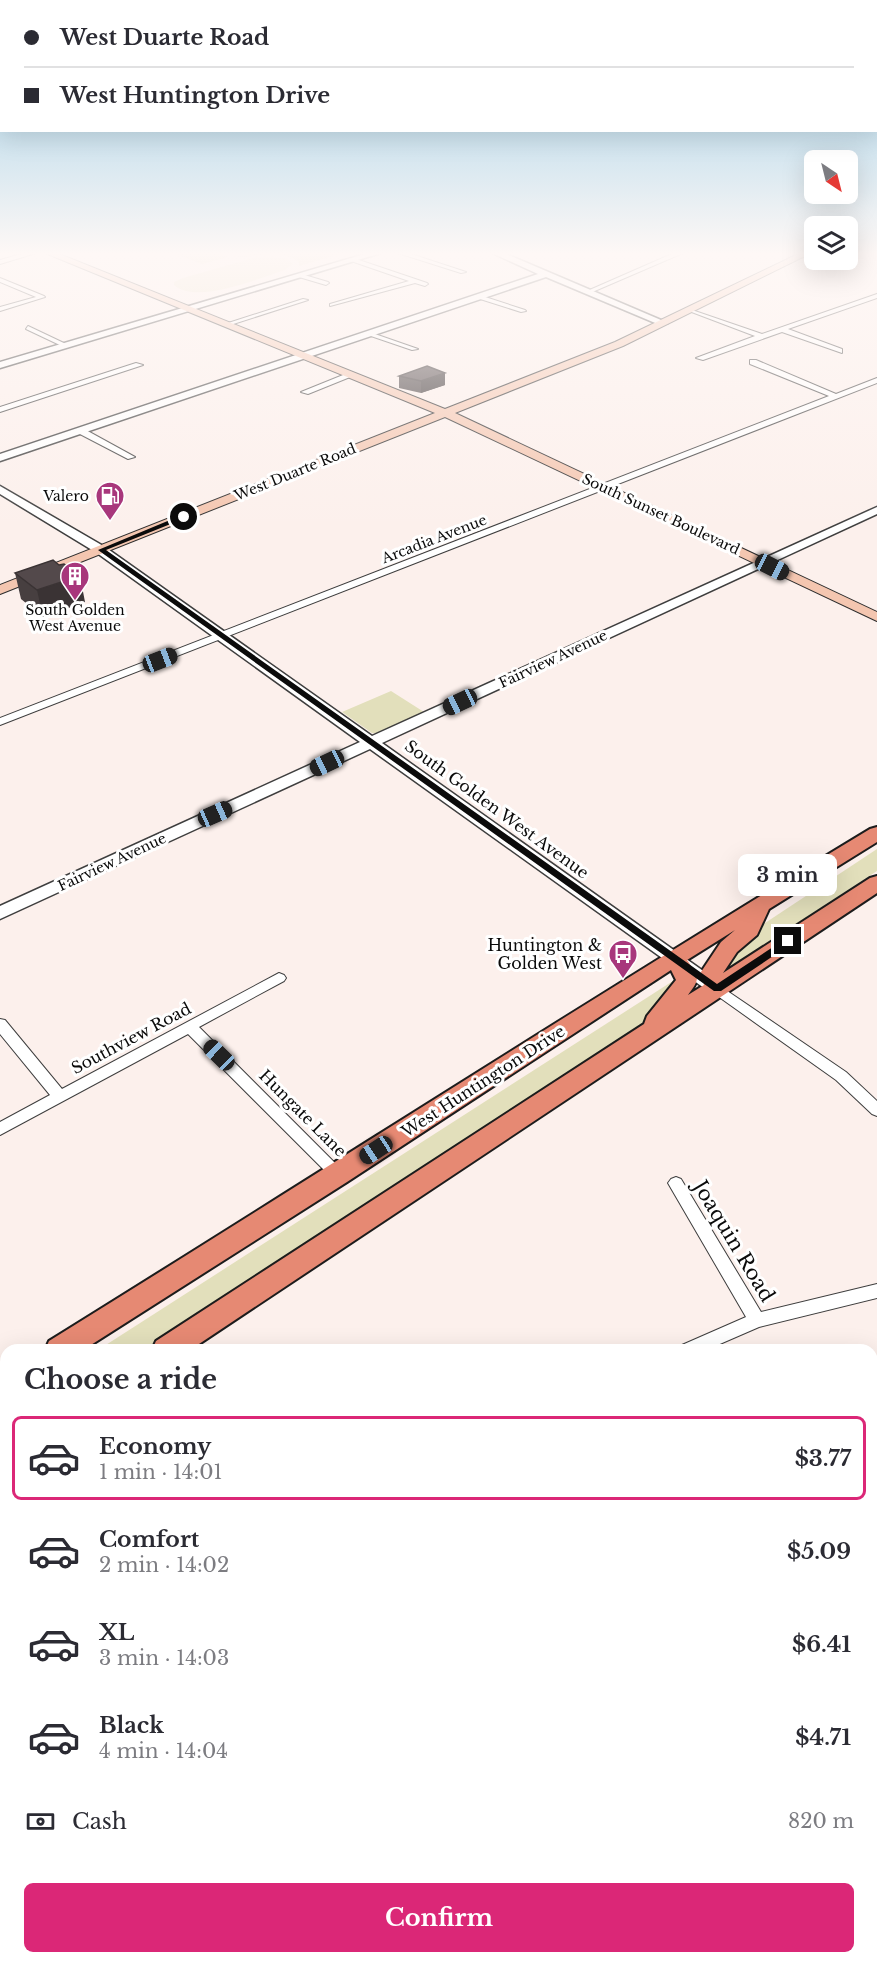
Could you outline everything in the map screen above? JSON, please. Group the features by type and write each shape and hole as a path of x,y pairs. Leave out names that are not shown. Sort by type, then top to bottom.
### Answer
{"main road":[{"name":"South Sunset Boulevard","path":"276,345 446,413 877,617"},
{"name":"West Duarte Road","path":"0,590 614,345"},
{"name":"West Huntington Drive","path":"69,1344 674,958 877,833"},
{"path":"175,1344 877,883"},
{"path":"717,989 712,972 716,963 729,947 749,930 760,905"},
{"path":"646,1033 687,981 687,976 674,958"}],"street":[{"path":"0,366 71,345"},
{"path":"0,458 339,345"},
{"path":"401,345 414,349"},
{"path":"700,358 737,345"},
{"path":"822,345 839,351"},
{"path":"753,362 835,396"},
{"path":"0,410 139,365"},
{"path":"305,392 351,375"},
{"name":"Arcadia Avenue","path":"0,722 877,380"},
{"path":"81,431 131,457"},
{"name":"South Golden West Avenue","path":"0,489 101,550 224,635 717,989"},
{"name":"Fairview Avenue","path":"0,913 877,510"},
{"name":"Southview Road","path":"0,1129 279,978"},
{"path":"717,989 842,1076 877,1110"},
{"path":"0,1024 59,1096"},
{"name":"Hungate Lane","path":"190,1027 338,1174"},
{"name":"Joaquin Road","path":"676,1183 757,1320"},
{"path":"702,1344 757,1320 877,1291"}],"shaded area":[{"path":"391,691 424,712 378,733 372,733 342,712"},
{"path":"877,849 877,871 724,971 732,950 756,929"},
{"path":"678,979 660,1008 629,1034 156,1344 107,1344"}],"building":[{"path":"427,366 445,373 421,381 399,376"},
{"path":"53,560 59,565 64,564 80,576 37,590 15,573"}],"place":[{"name":"Valero","path":"110,522"},
{"name":"South Golden West Avenue","path":"75,602"},
{"name":"Huntington & Golden West","path":"623,980"}],"route":[{"path":"184,517 101,550 717,989 788,941"}]}
